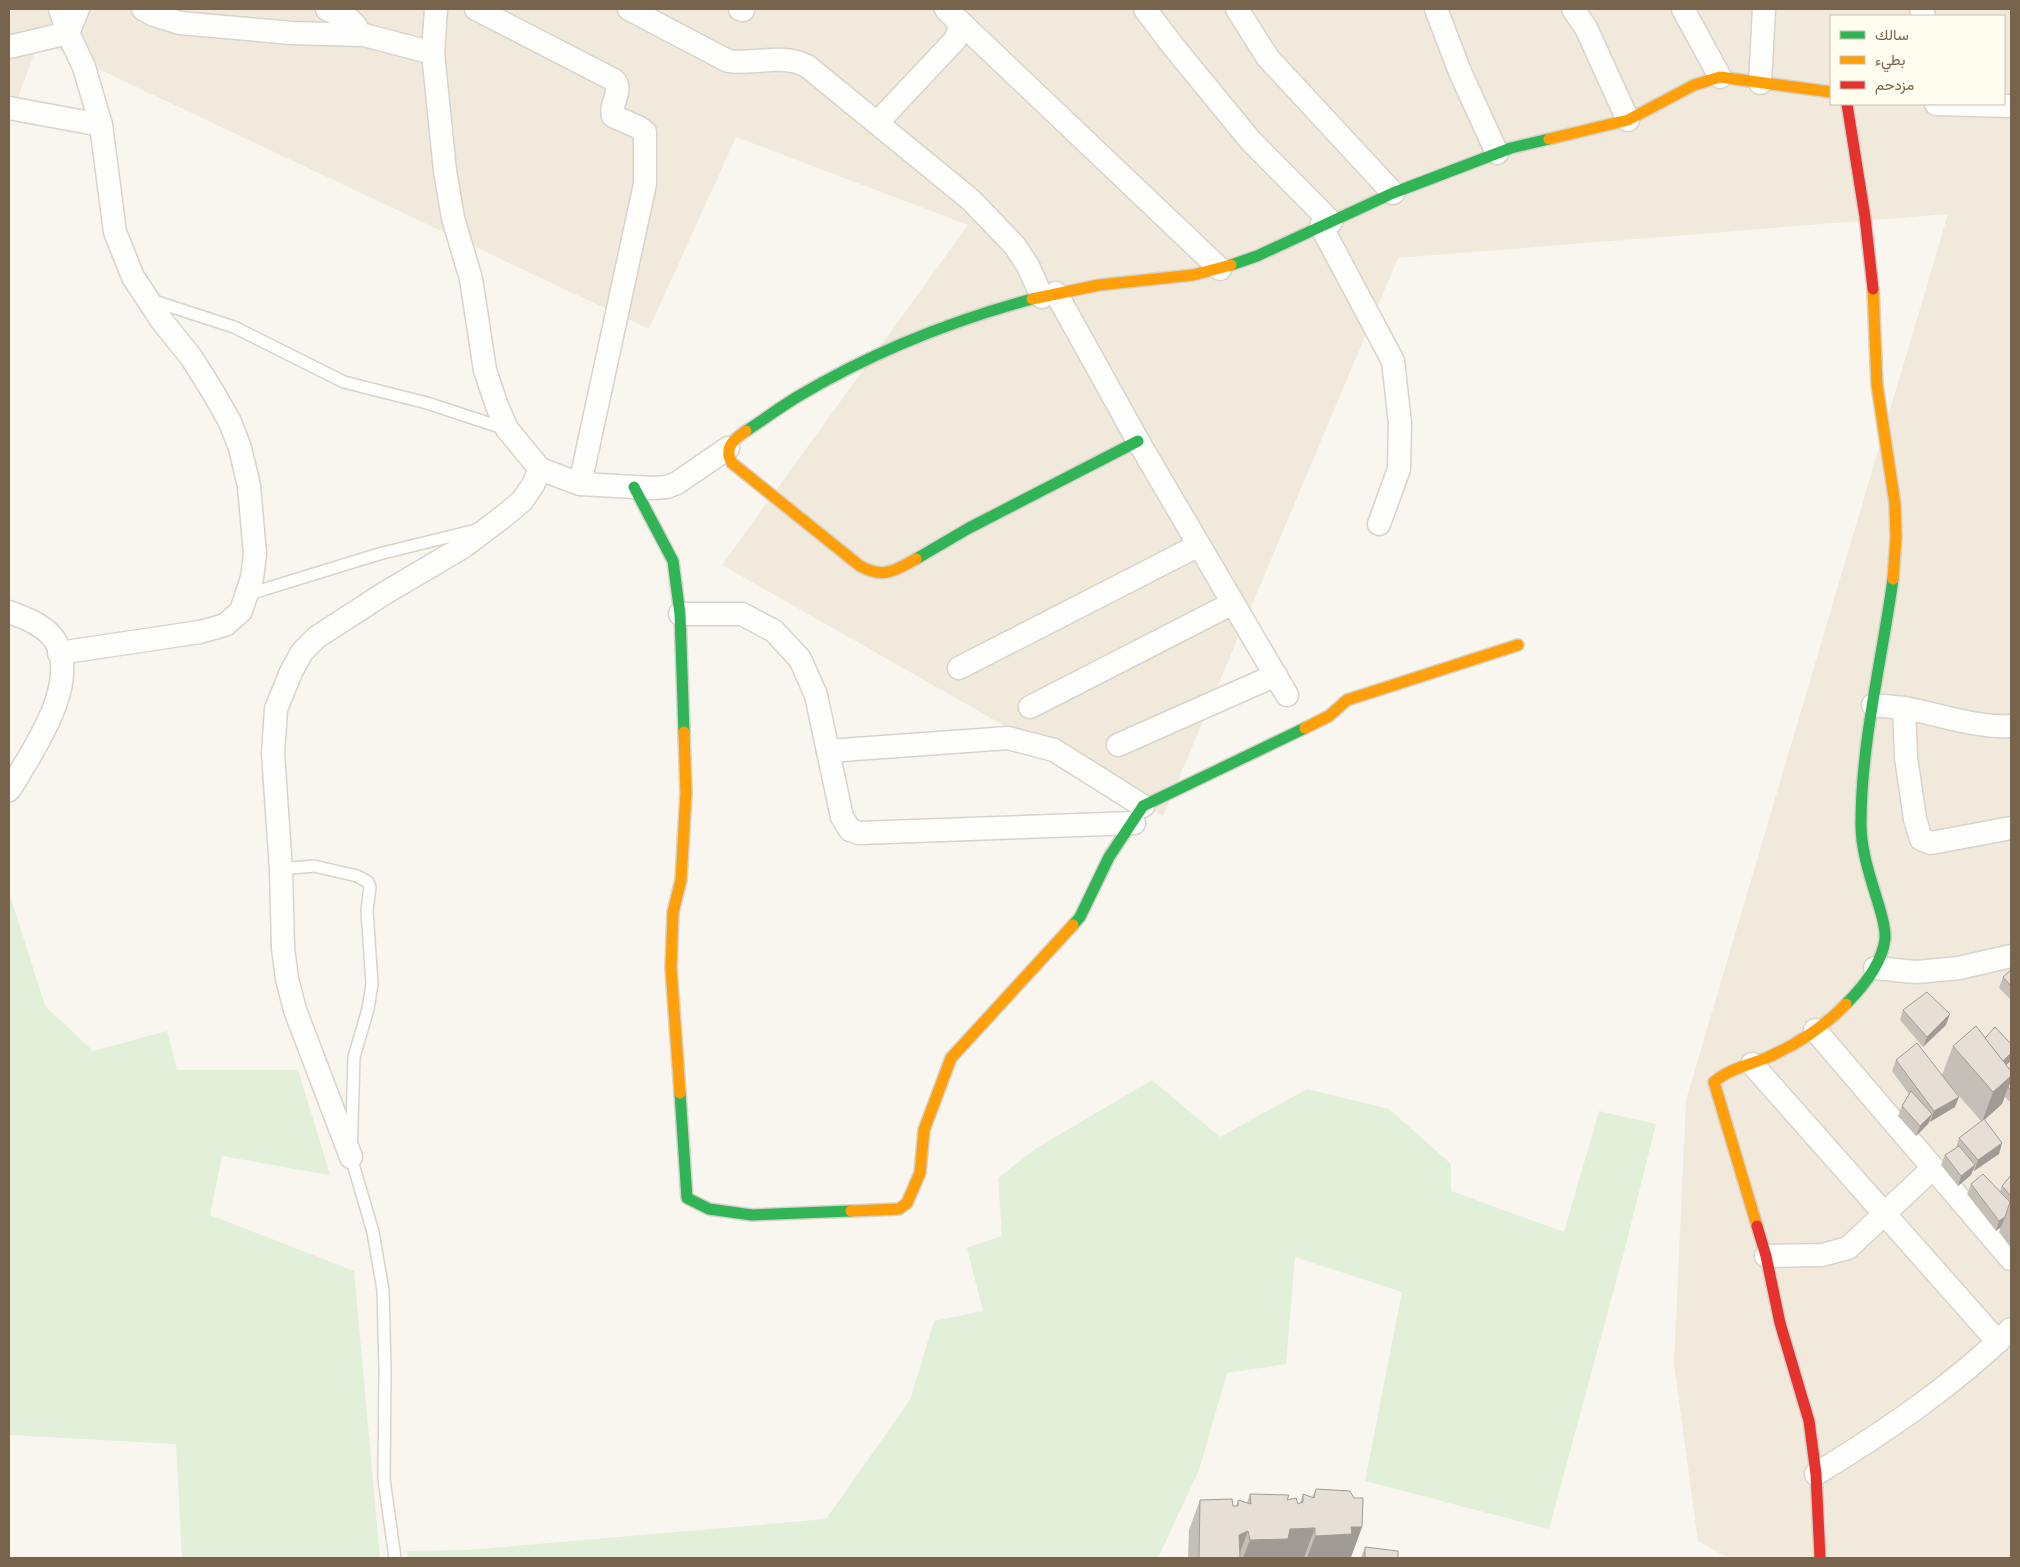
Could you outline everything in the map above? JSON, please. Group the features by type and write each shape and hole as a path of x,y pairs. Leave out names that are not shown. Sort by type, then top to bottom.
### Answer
{"street":[{"path":"59,653 214,629 224,625 235,618 241,611 244,595 252,578 255,554 248,486 240,448 230,422 191,357 147,299 133,277 115,232 101,125 84,67 60,9"},
{"path":"68,32 78,9"},
{"path":"143,9 154,15 180,23 292,33 354,34 388,40 433,53"},
{"path":"327,9 350,20 356,26 354,34"},
{"path":"436,9 433,53 440,133 449,200 471,279 486,370 497,406 507,429 540,469 580,484 667,487 677,483 728,448 736,438 797,397 849,369 913,340 976,316 1049,295 1099,285 1193,275 1220,269 1257,256 1393,193 1497,153 1531,142 1628,120 1694,85 1720,77 1830,92"},
{"path":"476,9 614,80 618,88 612,109 613,116 645,132 645,184 580,484"},
{"path":"628,9 728,61 738,63 775,60 798,62 807,66 970,200 1015,246 1049,295 1138,441 1287,694"},
{"path":"1145,9 1250,140 1326,224 1393,360 1400,423 1399,469 1379,524"},
{"path":"1236,9 1268,58 1393,193"},
{"path":"1436,9 1460,72 1497,153"},
{"path":"1573,9 1586,28 1628,120"},
{"path":"1684,9 1720,77"},
{"path":"1760,83 1764,9"},
{"path":"877,123 955,40 959,32 952,14"},
{"path":"952,14 1220,269"},
{"path":"9,47 68,32"},
{"path":"1820,1558 1816,1474 1809,1421 1780,1323 1766,1256 1714,1084 1721,1075 1770,1056 1815,1030 1852,998 1875,968 1883,949 1885,931 1863,846 1860,826 1865,759 1894,573 1896,535 1894,506 1876,377 1870,254 1847,105"},
{"path":"1978,105 2011,106"},
{"path":"9,108 101,125"},
{"path":"728,448 730,461 735,466 860,566 875,573 886,574 893,572 969,528 1138,441"},
{"path":"351,1157 295,1010 287,979 283,948 281,869 273,754 273,730 276,709 282,692 302,652 317,637 361,607 463,547 522,500 533,486 540,469"},
{"path":"634,487 673,561 680,614 686,793 681,880 673,912 671,968 687,1198 709,1209 752,1215 899,1209 907,1203 920,1173 924,1130 951,1058 1080,917 1109,857 1138,814"},
{"path":"959,668 1199,545"},
{"path":"1030,707 1233,603"},
{"path":"9,612 42,627 57,645 62,662 53,711 9,790"},
{"path":"680,614 742,614 774,631 800,659 816,695 842,817 850,830 859,833 1138,814 1329,716 1347,700 1518,645"},
{"path":"1118,745 1276,675"},
{"path":"1873,705 1904,708 1973,723 2011,726"},
{"path":"1904,708 1906,757 1915,819 1920,839 1931,843 2011,828"},
{"path":"828,751 1008,738 1054,750 1138,814"},
{"path":"1875,968 1916,972 1959,968 2011,956"},
{"path":"1815,1030 2011,1259"},
{"path":"1752,1064 1884,1213 2005,1335 1951,1384 1867,1442 1816,1474"},
{"path":"1766,1256 1822,1255 1848,1248 1933,1168"}],"lane":[{"path":"147,299 234,327 341,381 427,403 507,429"},
{"path":"244,595 380,554 488,528"},
{"path":"281,869 314,866 357,876 368,882 370,887 367,911 372,984 368,1010 354,1057 351,1157 373,1232 382,1290 385,1369 384,1479 395,1558"}],"shaded area":[{"path":"9,9 2011,9 2011,1558 1728,1558 1698,1541 1674,1364 1686,1100 1948,214 1398,258 1163,816 722,565 968,225 736,137 649,329 39,41 9,121"}],"green space":[{"path":"9,892 45,1006 93,1051 167,1031 177,1070 298,1070 330,1175 222,1156 210,1215 354,1271 380,1558 182,1558 176,1444 9,1435"},
{"path":"1152,1080 1220,1137 1307,1089 1389,1109 1451,1164 1451,1191 1564,1232 1599,1111 1656,1124 1624,1252 1549,1529 1365,1481 1402,1292 1295,1257 1286,1364 1227,1373 1199,1470 1158,1558 408,1558 406,1551 469,1550 826,1519 910,1400 934,1321 983,1311 967,1248 1002,1236 998,1178 1035,1149"}],"building":[{"path":"2011,970 2011,986 2003,977"},
{"path":"1927,992 1950,1014 1927,1037 1903,1010"},
{"path":"1976,1026 2011,1071 2011,1076 1993,1092 1953,1046"},
{"path":"1995,1027 2011,1044 2011,1053 2003,1061 1985,1038"},
{"path":"1917,1043 1959,1097 1934,1111 1896,1060"},
{"path":"2011,1060 2011,1071 2006,1065"},
{"path":"2011,1079 2011,1090 2008,1087"},
{"path":"1911,1091 1932,1114 1920,1126 1902,1106"},
{"path":"1984,1119 2002,1143 1978,1160 1959,1138"},
{"path":"1959,1146 1975,1165 1961,1176 1945,1155"},
{"path":"1983,1174 2010,1202 2005,1217 1999,1221 1971,1184"},
{"path":"2011,1175 2011,1196 2002,1186"},
{"path":"1316,1489 1350,1491 1354,1498 1363,1498 1362,1527 1351,1527 1352,1534 1315,1536 1315,1528 1290,1529 1288,1539 1250,1540 1248,1531 1239,1535 1240,1558 1199,1558 1200,1500 1232,1499 1233,1506 1238,1506 1238,1500 1251,1504 1250,1494 1289,1495 1287,1500 1296,1498 1298,1504 1303,1502 1303,1494 1314,1498"},
{"path":"1365,1547 1398,1551 1398,1558 1365,1558"}],"traffic: fast":[{"path":"1231,265 1257,256 1393,193 1511,148 1549,139"},
{"path":"746,431 824,381 882,353 941,328 1032,299"},
{"path":"916,559 969,528 1138,441"},
{"path":"634,487 673,561 680,614 684,732"},
{"path":"1846,1004 1865,983 1876,966 1885,939 1884,922 1865,855 1861,824 1864,763 1868,732 1893,579"},
{"path":"1073,925 1080,917 1109,857 1143,806 1305,728"},
{"path":"680,1093 687,1198 709,1209 752,1215 851,1211"}],"traffic: slow":[{"path":"1549,139 1628,120 1694,85 1720,77 1830,92"},
{"path":"1032,299 1099,285 1193,275 1231,265"},
{"path":"1873,289 1877,385 1895,504 1896,538 1893,579"},
{"path":"746,431 737,437 729,448 732,463 860,566 882,573 895,570 916,559"},
{"path":"1305,728 1329,716 1347,700 1518,645"},
{"path":"680,1093 671,968 673,912 681,880 686,793 684,732"},
{"path":"851,1211 899,1209 907,1203 920,1173 924,1130 951,1058 1073,925"},
{"path":"1757,1226 1714,1082 1733,1071 1766,1058 1799,1041 1819,1028 1846,1004"}],"traffic: jam":[{"path":"1847,105 1865,217 1873,289"},
{"path":"1757,1226 1766,1256 1780,1323 1809,1421 1816,1474 1820,1558"}]}
